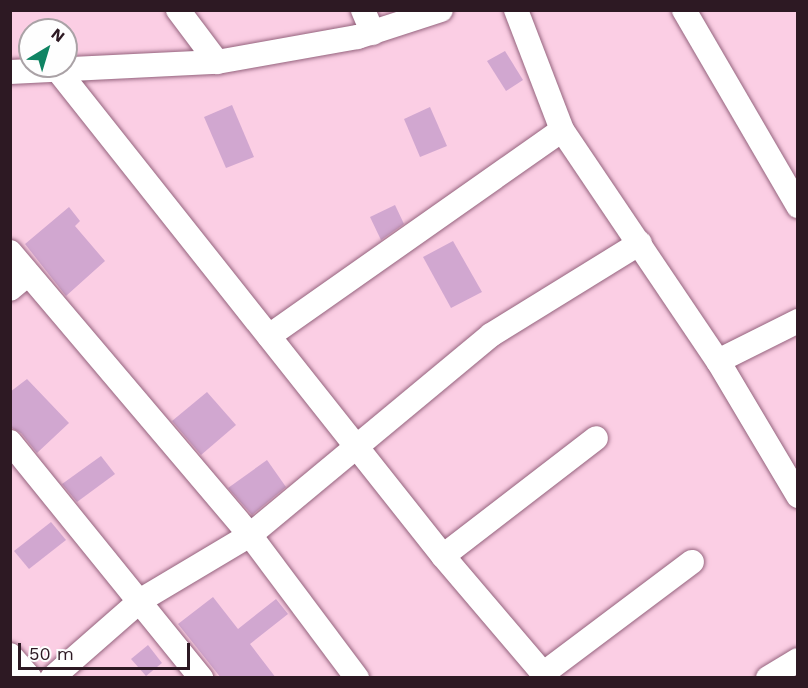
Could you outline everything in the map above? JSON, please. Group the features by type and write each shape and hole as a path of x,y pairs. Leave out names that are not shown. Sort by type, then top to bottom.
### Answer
{"street":[{"path":"178,10 218,62"},
{"path":"363,10 373,33"},
{"path":"78,67 218,62 373,33 441,10"},
{"path":"516,10 562,130 718,362 797,492"},
{"path":"684,10 798,206"},
{"path":"64,78 443,556 546,675 692,562"},
{"path":"269,336 562,130"},
{"path":"52,678 141,600 249,536 491,335 640,243"},
{"path":"10,252 19,282 249,536 357,678"},
{"path":"718,362 798,321"},
{"path":"443,556 596,438"},
{"path":"10,442 141,600 201,678"},
{"path":"10,656 30,678"},
{"path":"768,678 798,660"}],"building":[{"path":"505,51 523,80 506,91 487,61"},
{"path":"232,105 254,157 226,168 204,117"},
{"path":"430,107 447,146 420,157 404,119"},
{"path":"395,205 404,224 381,240 370,217"},
{"path":"69,207 80,221 75,226 105,261 66,296 25,244"},
{"path":"453,241 482,292 451,308 423,257"},
{"path":"27,379 69,423 37,453 21,433 10,427 10,392"},
{"path":"207,392 236,425 201,455 172,421"},
{"path":"101,456 115,474 77,502 62,484"},
{"path":"267,460 286,487 252,515 228,488"},
{"path":"51,522 66,540 29,569 14,551"},
{"path":"213,597 238,629 276,599 288,614 250,644 276,678 221,678 178,624"},
{"path":"148,645 162,663 146,676 131,659"}]}
